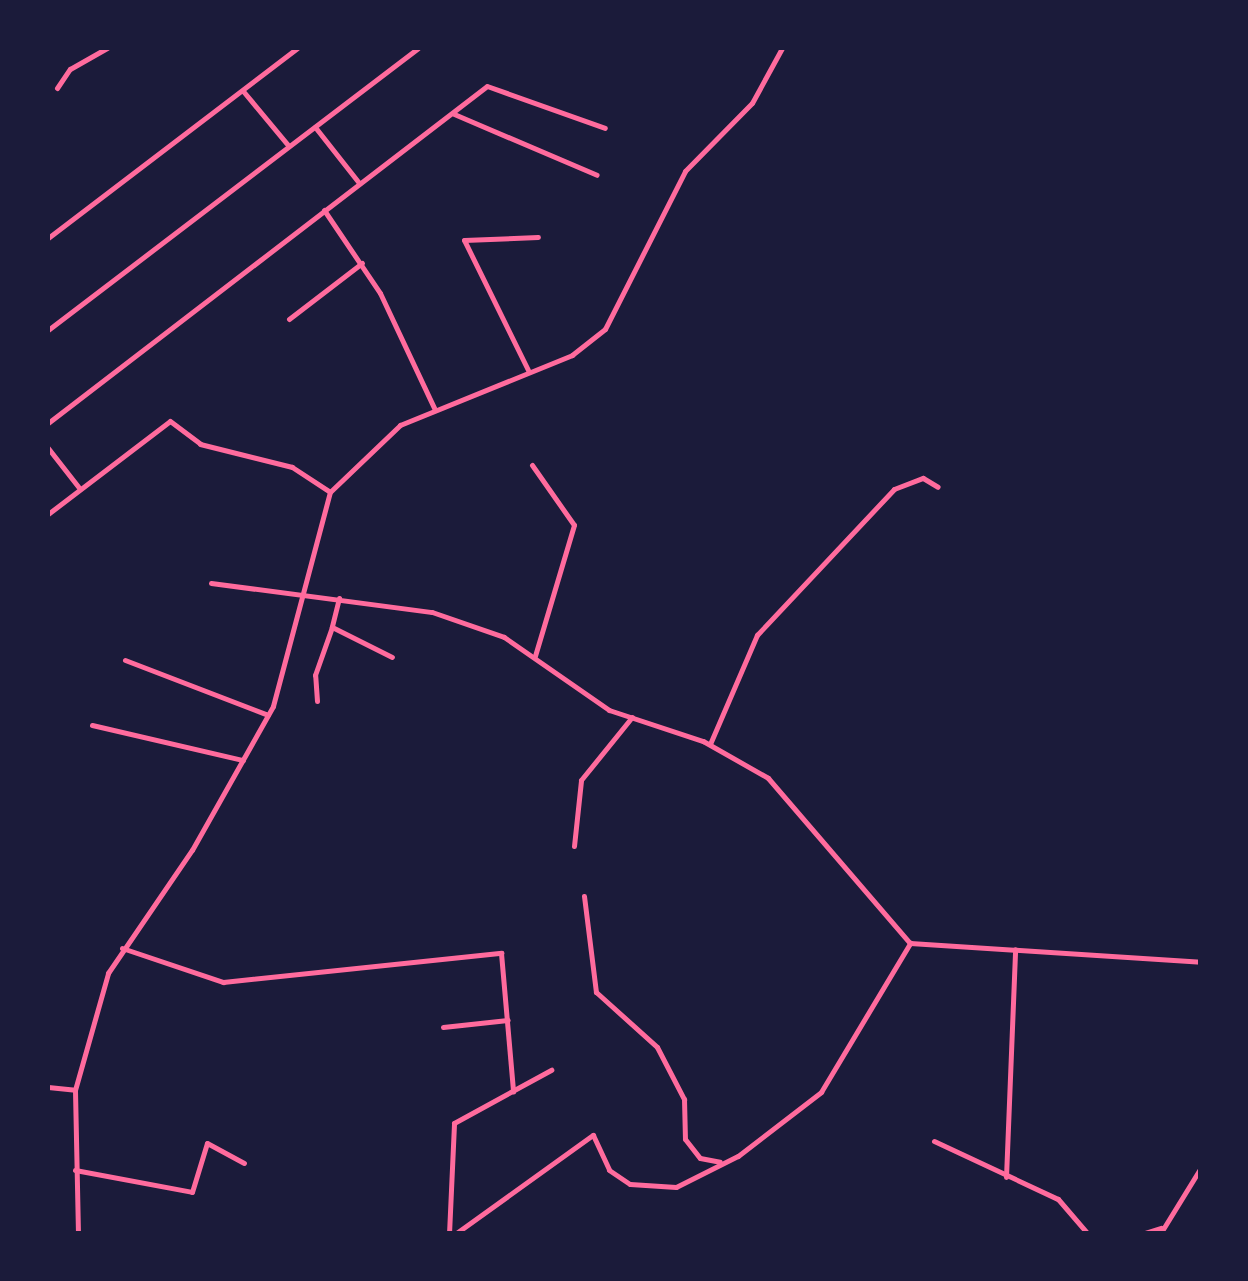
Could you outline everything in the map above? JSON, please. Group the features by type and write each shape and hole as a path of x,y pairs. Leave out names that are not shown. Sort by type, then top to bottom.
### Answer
{"street":[{"path":"57,88 70,68 106,48"},
{"path":"48,238 297,48"},
{"path":"48,330 418,48"},
{"path":"78,1234 75,1090 122,948 268,715 330,492 374,442 434,408 529,372 606,329 685,172 752,103 782,48"},
{"path":"48,423 487,86 604,128"},
{"path":"243,91 288,145"},
{"path":"454,114 597,175"},
{"path":"314,127 359,183"},
{"path":"324,210 362,263 434,408"},
{"path":"529,372 464,240 538,237"},
{"path":"289,319 362,263"},
{"path":"48,514 170,421 200,444 292,467 330,492"},
{"path":"48,448 80,489"},
{"path":"532,465 574,525 536,656"},
{"path":"710,744 757,635 894,489 923,478 938,487"},
{"path":"211,583 432,612 536,656 632,717 710,744 780,787 910,944 1200,962"},
{"path":"317,701 339,598"},
{"path":"332,627 392,658"},
{"path":"125,660 268,715"},
{"path":"574,846 582,780 632,717"},
{"path":"92,725 243,760"},
{"path":"584,896 596,992 657,1047 684,1099 684,1140 700,1158 724,1163"},
{"path":"452,1234 593,1135 609,1170 630,1184 676,1186 724,1163 821,1092 910,944"},
{"path":"122,948 223,982 494,951 504,963 513,1091"},
{"path":"1006,1177 1015,948"},
{"path":"443,1028 508,1020"},
{"path":"452,1234 454,1122 551,1070"},
{"path":"48,1088 75,1090"},
{"path":"934,1141 1058,1199 1088,1234"},
{"path":"75,1170 192,1192 207,1143 244,1163"},
{"path":"1142,1234 1162,1230 1200,1169"}]}
